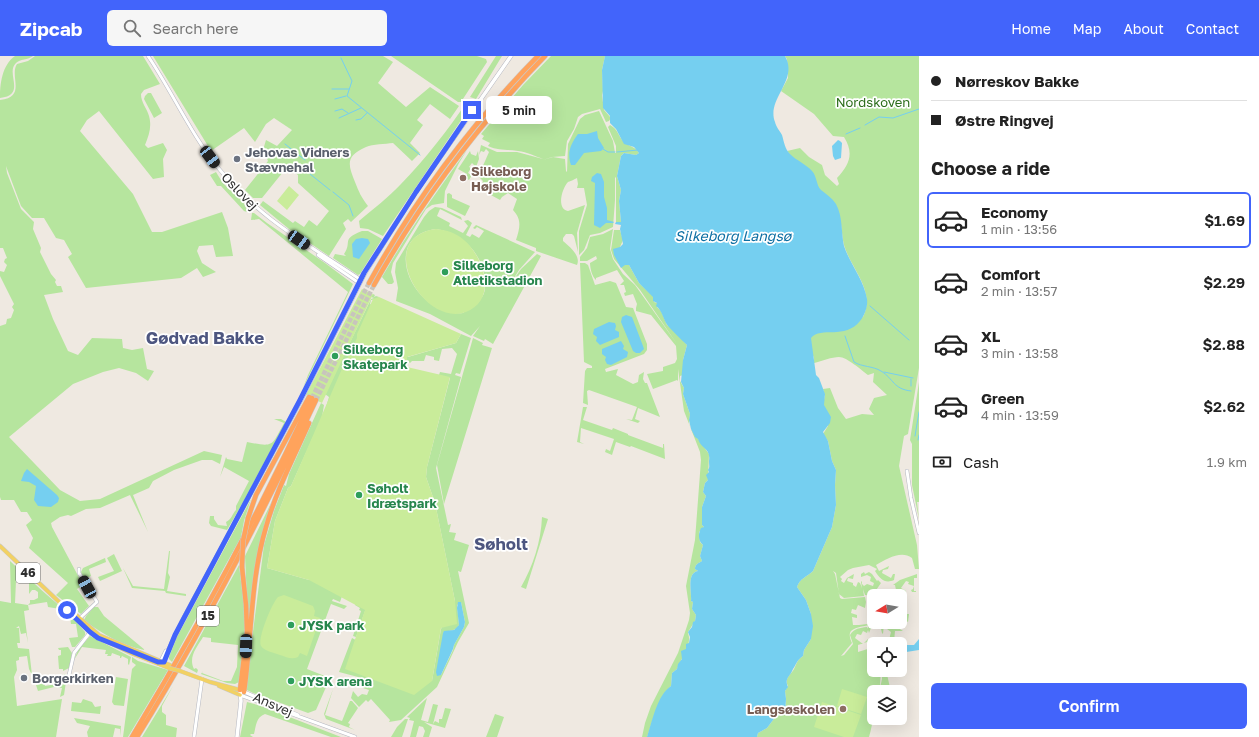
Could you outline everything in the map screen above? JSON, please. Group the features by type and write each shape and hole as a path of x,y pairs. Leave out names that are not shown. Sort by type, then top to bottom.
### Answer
{"highway":[{"path":"538,56 488,111 444,167 402,227 372,284 414,217 455,160 492,114 545,56"},
{"path":"242,693 247,614 242,567 243,541 248,518 259,489 314,399"},
{"path":"242,693 257,568 266,527 277,494 314,399"},
{"name":"15","path":"132,737 183,652 223,578 314,399"},
{"name":"15","path":"138,737 225,585 314,399"}],"main road":[{"path":"161,662 300,400 360,282 416,192 511,56"},
{"name":"46","path":"0,546 56,600 91,631 116,646 161,662"},
{"name":"46","path":"91,631 180,671 242,693"},
{"path":"236,737 242,693"}],"street":[{"name":"Oslovej","path":"148,56 203,146 219,169 253,206 311,248 323,259 360,282"},
{"path":"907,470 911,498 919,533"},
{"path":"79,569 79,573 96,602 79,620"},
{"path":"69,675 74,653 91,631"},
{"path":"194,737 202,679"},
{"name":"Ansvej","path":"242,693 291,715 301,717 355,737"}],"green space":[{"path":"15,56 33,56 16,63 13,67 14,88 12,93 8,96 0,98 1,81 3,75 7,64"},
{"path":"35,56 143,56 160,84 144,90 141,94 149,116 150,124 149,134 145,145 148,148 163,143 167,150 163,159 164,177 153,179 99,111 87,120 80,131 133,194 152,232 162,232 222,212 228,228 233,256 216,257 213,245 199,246 197,251 202,263 216,272 203,277 197,268 181,278 86,288 68,257 72,254 64,240 56,238 44,218 32,218 21,206 6,166 7,173 21,209 34,222 33,229 41,248 40,252 51,274 56,280 55,282 57,286 61,286 63,292 44,295 68,351 78,355 92,338 122,339 123,348 132,350 143,348 147,369 154,371 148,381 136,373 119,368 103,372 73,384 9,437 60,490 80,501 100,499 204,451 222,455 220,464 212,460 202,460 174,470 153,481 149,488 133,495 148,532 130,495 100,508 86,509 71,516 68,515 60,517 51,523 83,585 77,589 89,606 81,614 56,595 68,583 29,548 33,538 26,525 32,520 27,512 21,512 14,500 1,500 0,497 0,326 6,324 7,319 11,318 14,310 12,307 14,304 0,276 0,271 4,272 7,265 4,262 7,258 3,248 0,248 0,100 13,95 16,85 15,69 17,64 28,61"},
{"path":"153,56 383,56 393,62 378,83 406,107 430,87 459,106 450,119 430,104 417,120 423,125 410,143 420,153 412,161 393,143 369,146 354,154 350,162 351,171 359,192 368,206 351,222 348,219 343,223 346,229 329,256 289,229 260,205 263,201 293,223 295,221 304,227 309,220 317,226 329,211 298,183 298,175 287,167 262,198 253,198 245,190 268,161 263,150 266,140 277,146 292,130 274,118 266,124 255,142 244,128 211,151"},
{"path":"391,56 477,56 486,59 487,62 461,102 458,102"},
{"path":"496,56 502,56 476,99 470,97"},
{"path":"551,56 605,56 602,70 602,95 604,110 611,118 606,122 600,109 582,114 578,117 574,129 567,141 565,156 552,157 543,160 553,157 565,159 567,172 568,144 580,119 585,115 599,111 613,141 615,153 616,146 608,127 610,125 615,128 624,142 636,149 639,153 636,155 624,153 621,156 617,176 621,190 619,201 621,222 616,222 616,177 613,227 600,233 590,235 584,250 579,255 579,231 587,205 584,188 577,188 577,178 568,182 566,185 561,198 561,203 564,209 568,211 585,205 577,233 578,252 574,236 572,234 566,234 563,238 563,241 576,255 578,262 577,265 536,251 536,248 516,240 519,220 513,210 517,199 508,193 500,200 480,189 483,181 478,176 480,172 481,174 484,173 484,169 482,168 489,152 486,149 484,152 481,151 479,155 481,145 497,152 517,152 543,159 525,152 492,148 488,146 490,143 482,139 484,136 481,134 523,85"},
{"name":"Nordskoven","path":"785,56 919,56 919,368 908,434 904,436 899,466 917,545 919,569 915,569 912,558 899,555 889,558 876,565 879,571 889,566 888,569 883,570 882,573 891,578 893,574 895,574 894,580 883,580 875,571 877,569 869,565 848,570 840,577 842,579 841,581 844,583 847,578 854,574 853,579 848,578 847,581 853,583 856,587 858,582 862,588 862,581 864,586 867,584 873,586 874,583 870,581 871,577 867,575 861,577 861,574 864,572 865,574 869,572 877,581 878,580 881,583 877,589 867,589 867,595 865,595 863,589 864,596 844,598 839,594 840,598 842,599 865,597 865,608 858,605 856,610 852,609 851,613 857,615 857,618 852,617 853,625 867,624 867,626 852,630 850,635 857,629 867,627 867,629 871,629 869,633 868,630 867,633 863,631 861,635 857,634 855,638 862,644 858,645 858,652 867,649 867,677 881,677 880,685 867,685 867,725 872,725 869,737 757,737 758,733 767,728 776,716 785,713 785,691 788,686 787,679 798,660 803,656 804,650 811,639 811,614 806,600 797,587 802,580 813,571 832,527 836,505 836,470 832,461 828,441 823,434 828,426 823,403 825,396 823,389 830,388 838,408 846,419 862,414 874,415 869,409 874,398 887,395 873,382 874,373 868,375 846,359 836,357 814,363 814,358 804,332 863,317 866,307 866,298 865,289 844,245 836,206 829,202 787,151 800,148 809,157 822,165 825,175 837,186 839,184 837,178 848,163 850,153 849,148 844,137 833,136 814,114 781,91 788,78 787,59","holes":["833,571 836,573 839,591 835,574","850,635 853,644 844,655 841,656 852,643"]},
{"path":"148,93 151,93 162,113 154,118 144,99"},
{"path":"468,100 474,101 383,236 368,229 360,228 359,221 391,194 410,174 436,144"},
{"path":"467,150 445,191 444,203 432,205 426,209 393,263 391,272 394,282 392,284 388,284 382,277 423,212"},
{"path":"470,151 471,154 476,156 478,151 479,159 476,167 472,163 469,167 471,168 468,173 472,175 469,180 467,179 467,174 458,169"},
{"path":"216,172 224,184 241,200 247,212 244,211 221,186 217,186 210,175"},
{"path":"289,186 299,195 287,210 277,201"},
{"path":"449,193 452,195 452,198 470,206 465,216 447,207 447,194"},
{"path":"435,207 442,208 461,217 462,220 440,209 437,216 450,223 449,226 463,233 468,226 464,221 468,220 472,223 466,235 470,237 472,234 479,238 484,231 477,227 475,229 473,228 476,225 535,252 519,270 509,286 521,269 537,254 541,256 493,344 485,339 484,341 473,336 480,326 471,336 430,314 396,301 398,288 395,272 396,263 429,211","holes":["436,229 445,231 462,239 475,252 483,269 485,278 483,295 463,313 445,311 430,303 417,291 409,276 406,260 408,246 418,235"]},
{"path":"252,213 353,284 303,388 348,292 259,219 251,220"},
{"name":"Silkeborg Atletikstadion","path":"436,229 458,235 471,247 482,267 485,288 482,298 476,306 466,312 449,313 434,307 421,295 411,280 406,263 408,248 417,236"},
{"path":"613,229 610,249 613,259 623,274 635,285 677,344 640,290 614,259 611,250 614,230 620,230 623,240 620,247 625,265 629,265 639,283 653,296 654,302 657,303 657,307 661,311 667,325 676,332 687,345 683,360 683,375 680,376 680,381 684,388 683,394 690,414 689,423 691,429 684,411 678,369 678,381 677,380 653,389 647,374 663,371 663,367 675,363 677,359 676,346 651,315 636,311 637,304 633,294 625,296 624,293 626,292 624,285 620,285 624,281 617,270 596,278 596,280 593,277 590,263 597,259 596,256 587,261 580,261 580,257 587,248 590,237 603,234"},
{"path":"362,231 368,231 382,239 358,275 333,258 335,254 346,256 344,254 348,246 349,239"},
{"path":"580,263 585,263 588,265 595,285 610,281 616,283 626,307 633,308 647,344 647,350 644,354 605,369 606,372 618,369 616,375 633,384 638,382 639,375 644,372 643,379 645,383 647,383 660,417 638,408 635,419 640,421 638,423 626,419 632,420 637,407 589,390 587,391 588,405 583,403 585,371 587,368 592,368 592,366 584,362"},
{"name":"Silkeborg Skatepark","path":"362,289 373,294 322,403 306,395"},
{"path":"373,294 375,295 374,297 379,297 371,300 370,304 412,326 333,411 326,407 329,397 325,394 371,299 374,298 371,297"},
{"name":"Søholt Idrætspark","path":"379,297 461,334 456,343 407,357 407,367 450,377 427,467 426,477 435,503 455,601 457,624 441,628 432,681 414,695 345,669 365,610 309,580 267,568 275,521 288,488 291,486 373,299"},
{"path":"461,334 471,338 460,374 456,373 455,375 461,377 436,468 448,525 451,524 449,532 456,533 454,540 469,545 461,572 458,571 469,623 458,642 437,687 401,720 389,722 390,720 371,699 368,702 366,700 359,707 351,698 353,691 358,697 362,694 367,695 369,690 363,688 363,682 356,684 358,677 339,672 352,638 432,681 441,629 455,601 435,503 426,477 427,467 450,378 439,375 440,372 451,374 457,354 452,348 442,349 439,361 434,360 434,357 426,355 424,361 412,361 410,363 406,360 407,355 408,357 456,343","holes":["461,602 465,622 464,627 454,645 441,675 444,631 455,630 458,627 457,605"]},
{"path":"473,338 483,343 482,345 492,348 444,504 437,465"},
{"path":"919,382 919,502 917,502 919,519 912,485 912,444 910,440"},
{"path":"321,403 324,405 322,417 291,486 288,488 275,521 267,568 309,580 319,550 315,511 317,504 322,538 373,532 368,493 372,469 379,467 384,470 378,493 394,553 408,628 399,631 392,583 388,582 365,611 356,637 353,636 361,611 359,610 360,608 355,605 355,597 371,588 378,577 379,564 374,552 365,543 354,538 341,539 329,547 321,561 322,578 320,582 329,590 342,596 340,602 333,599 332,601 347,606 344,609 331,604 307,669 330,678 316,710 308,713 247,690 247,679 264,545 274,511 284,485 286,486 289,474"},
{"path":"583,407 587,407 583,420 612,430 613,428 663,448 664,444 665,459 616,442 612,455 605,452 606,449 610,451 614,439 581,428 580,442 584,444 577,442"},
{"path":"274,419 281,419 286,422 227,530 211,526 209,523 210,516 214,516 214,519 218,525 227,526 226,522 236,510 236,506 249,481 224,467 220,477 226,457 227,459 242,462 247,442 267,445 274,441 284,423"},
{"path":"691,429 709,454 708,480 705,483 703,492 706,496 702,507 702,525 704,527 699,532 700,542 703,545 700,556 702,561 697,564 695,569 698,571 692,575 690,584 691,601 693,602 692,609 696,615 695,621 688,632 689,642 686,650 677,669 672,673 671,686 666,691 659,703 647,737 642,737 651,706 678,653 689,620 690,613 686,586 695,540 701,460 700,452"},
{"path":"275,495 259,550 249,643 245,556"},
{"path":"251,499 241,537 172,662 169,657 177,637"},
{"path":"542,517 548,519 526,589 521,587 536,554"},
{"path":"169,551 168,573 170,577 167,591 186,594 186,596 166,593 165,591 132,588 123,568 133,586 164,589"},
{"path":"114,554 122,571 100,581 98,577 114,571 107,558"},
{"path":"105,558 106,562 89,569 91,576 84,579 81,572 83,568"},
{"path":"10,561 25,575 20,576 20,580 16,581 15,603 28,605 29,610 24,611 28,643 26,633 21,634 19,626 16,628 19,628 20,643 17,643 18,648 29,649 32,675 29,669 27,656 19,657 19,660 16,661 17,670 14,677 17,706 62,699 56,737 0,737 0,601 11,603"},
{"path":"239,565 245,628 239,682 235,684 227,683 201,674 203,671 202,673 223,681 231,681 237,667 238,645 211,642 211,638 203,637 196,648 192,660 194,669 196,668 198,670 197,673 184,666"},
{"path":"917,574 917,578 914,578 914,586 908,584 909,582 906,581 901,588 903,589 896,589 895,585 893,585 900,580"},
{"path":"28,577 79,624 85,632 85,635 75,647 72,647 69,638 78,637 76,624 71,624 70,617 67,618 60,609 48,607 47,602 28,605 30,600 38,598 38,592 32,590 29,594"},
{"path":"914,586 914,591 916,592 912,592 911,590"},
{"name":"JYSK park","path":"284,595 313,606 315,611 314,616 320,618 307,656 300,653 298,657 289,658 267,651 261,646 261,636 269,613 278,597"},
{"path":"94,607 98,607 104,616 145,650 129,646 113,639 84,620"},
{"path":"907,614 909,614 908,622"},
{"path":"887,629 900,629 903,631 895,631 894,637 890,637 891,632"},
{"path":"90,636 131,657 129,665 128,659 122,656 120,658 120,656 112,653 111,656 107,656 108,654 105,654 106,650 82,647 74,660 78,650"},
{"path":"68,647 72,653 69,668 63,671 63,669 59,669 58,656 61,655 61,650 58,648"},
{"path":"132,657 138,661 168,670 128,737 123,737 132,669 136,665 132,662"},
{"path":"64,674 67,675 64,695 60,697 62,688 54,687 38,691 36,685 44,683 45,686 62,683 61,676 64,676"},
{"path":"116,677 128,679 124,706 114,705 112,702"},
{"path":"882,677 888,677 889,685 881,685"},
{"path":"173,686 162,706 162,712 166,715 166,725 177,728 176,737 142,737"},
{"path":"333,689 325,715 342,721 350,701 352,701 358,708 348,723 350,724 349,727 355,730 326,719 324,714"},
{"path":"842,689 867,697 861,714 837,706"},
{"path":"427,698 421,720 428,722 433,704 438,705 433,724 435,721 439,723 439,719 442,719 445,708 451,709 445,728 424,722 432,727 429,737 423,737 425,731 423,727 419,726 416,737 410,737 414,721 409,720 410,718 407,717"},
{"path":"83,699 92,702 95,707 101,706 100,714 71,711 72,702 81,703"},
{"path":"247,702 341,737 331,737 265,714 258,720 254,734 250,735 253,737 240,737"},
{"path":"822,702 861,715 853,737 844,737 814,727"},
{"path":"495,714 504,717 497,737 486,737"},
{"path":"74,718 121,726 120,736 120,729 115,728 113,737 88,737 87,732 90,726 77,723"},
{"path":"405,719 408,719 402,737 391,737 397,727"}],"water":[{"name":"Silkeborg Langsø","path":"605,56 785,56 788,65 788,73 775,105 773,114 777,127 782,135 788,152 812,171 815,175 819,188 836,204 841,219 844,246 863,285 867,299 865,313 854,327 841,332 821,333 811,338 816,375 819,378 825,394 824,405 831,417 830,423 823,432 828,441 832,461 836,470 836,505 832,527 813,571 798,584 797,587 806,600 811,614 813,626 811,639 804,650 803,656 799,659 787,679 788,687 785,691 785,713 776,716 767,728 758,733 757,737 647,737 659,702 666,690 671,686 672,673 677,669 678,664 682,659 681,651 686,649 686,644 689,643 690,637 688,632 695,621 696,615 692,609 693,602 691,601 690,584 692,575 698,571 695,569 697,564 702,561 700,556 703,545 699,539 699,533 701,528 704,527 702,525 702,507 706,496 703,492 705,483 708,480 706,475 709,472 709,453 695,437 691,429 689,420 690,414 683,394 684,388 681,382 683,360 687,345 668,326 660,310 656,306 657,303 653,301 653,297 639,283 629,265 625,265 621,268 614,255 613,249 620,247 623,244 620,229 621,225 615,224 616,222 621,222 619,201 621,190 617,176 621,156 624,153 636,155 639,153 634,147 624,144 616,129 610,123 610,116 603,108 602,70"},
{"path":"597,131 598,138 604,148 601,151 584,153 575,165 571,165 569,157 570,149 578,134 587,134"},
{"path":"838,140 842,143 841,158 835,160 832,146"},
{"path":"597,173 601,174 604,182 607,220 614,222 606,223 600,228 594,225 595,183 591,181 592,177"},
{"path":"356,239 368,239 370,243 359,259 353,257 352,244"},
{"path":"626,315 632,317 643,346 644,349 640,353 633,351 621,322 622,317"},
{"path":"609,322 615,323 615,330 619,332 619,337 600,345 596,341 597,337 593,334 594,329"},
{"path":"621,341 624,346 623,349 628,352 627,357 611,365 607,364 605,360 606,357 602,354 602,349"},
{"path":"27,469 57,495 59,498 58,502 51,507 38,506 34,500 36,486 29,482 21,481"},
{"path":"458,602 461,602 465,622 464,627 454,645 441,675 437,676 436,672 443,633 444,631 454,630 459,625 457,608"},
{"path":"919,639 919,650 907,652 907,645 914,645"}],"waterway":[{"path":"341,58 352,81 347,96 420,155"},
{"path":"332,89 349,89"},
{"path":"335,99 346,96"},
{"path":"339,118 361,108"},
{"path":"335,111 342,109 348,113"},
{"path":"865,125 879,117 893,118 919,109"},
{"path":"356,120 361,119 367,113"},
{"path":"846,134 860,128"},
{"path":"285,144 305,160"},
{"path":"603,149 608,152 615,152"},
{"path":"617,152 638,150"},
{"path":"310,174 330,190"},
{"path":"333,192 349,205 353,216"},
{"path":"870,306 909,340"},
{"path":"845,336 854,362 878,369 897,386 911,391"},
{"path":"884,372 913,378"},
{"path":"911,379 911,386"},
{"path":"915,436 919,412"},
{"path":"918,440 919,435"}],"tunnel":[{"path":"312,398 369,283"},
{"path":"316,400 374,285"}],"place":[{"name":"Jehovas Vidners Stævnehal","path":"237,159"},
{"name":"Silkeborg Højskole","path":"463,178"},
{"name":"Silkeborg Atletikstadion","path":"445,272"},
{"name":"Silkeborg Skatepark","path":"335,356"},
{"name":"Søholt Idrætspark","path":"359,495"},
{"name":"JYSK park","path":"291,625"},
{"name":"Borgerkirken","path":"24,678"},
{"name":"JYSK arena","path":"291,681"},
{"name":"Langsøskolen","path":"843,709"}],"district":[{"name":"Gødvad Bakke","path":"205,338"},
{"name":"Søholt","path":"501,544"}],"route":[{"path":"67,610 98,638 158,662 164,662 175,635 300,400 364,273 416,192 472,110"}]}
